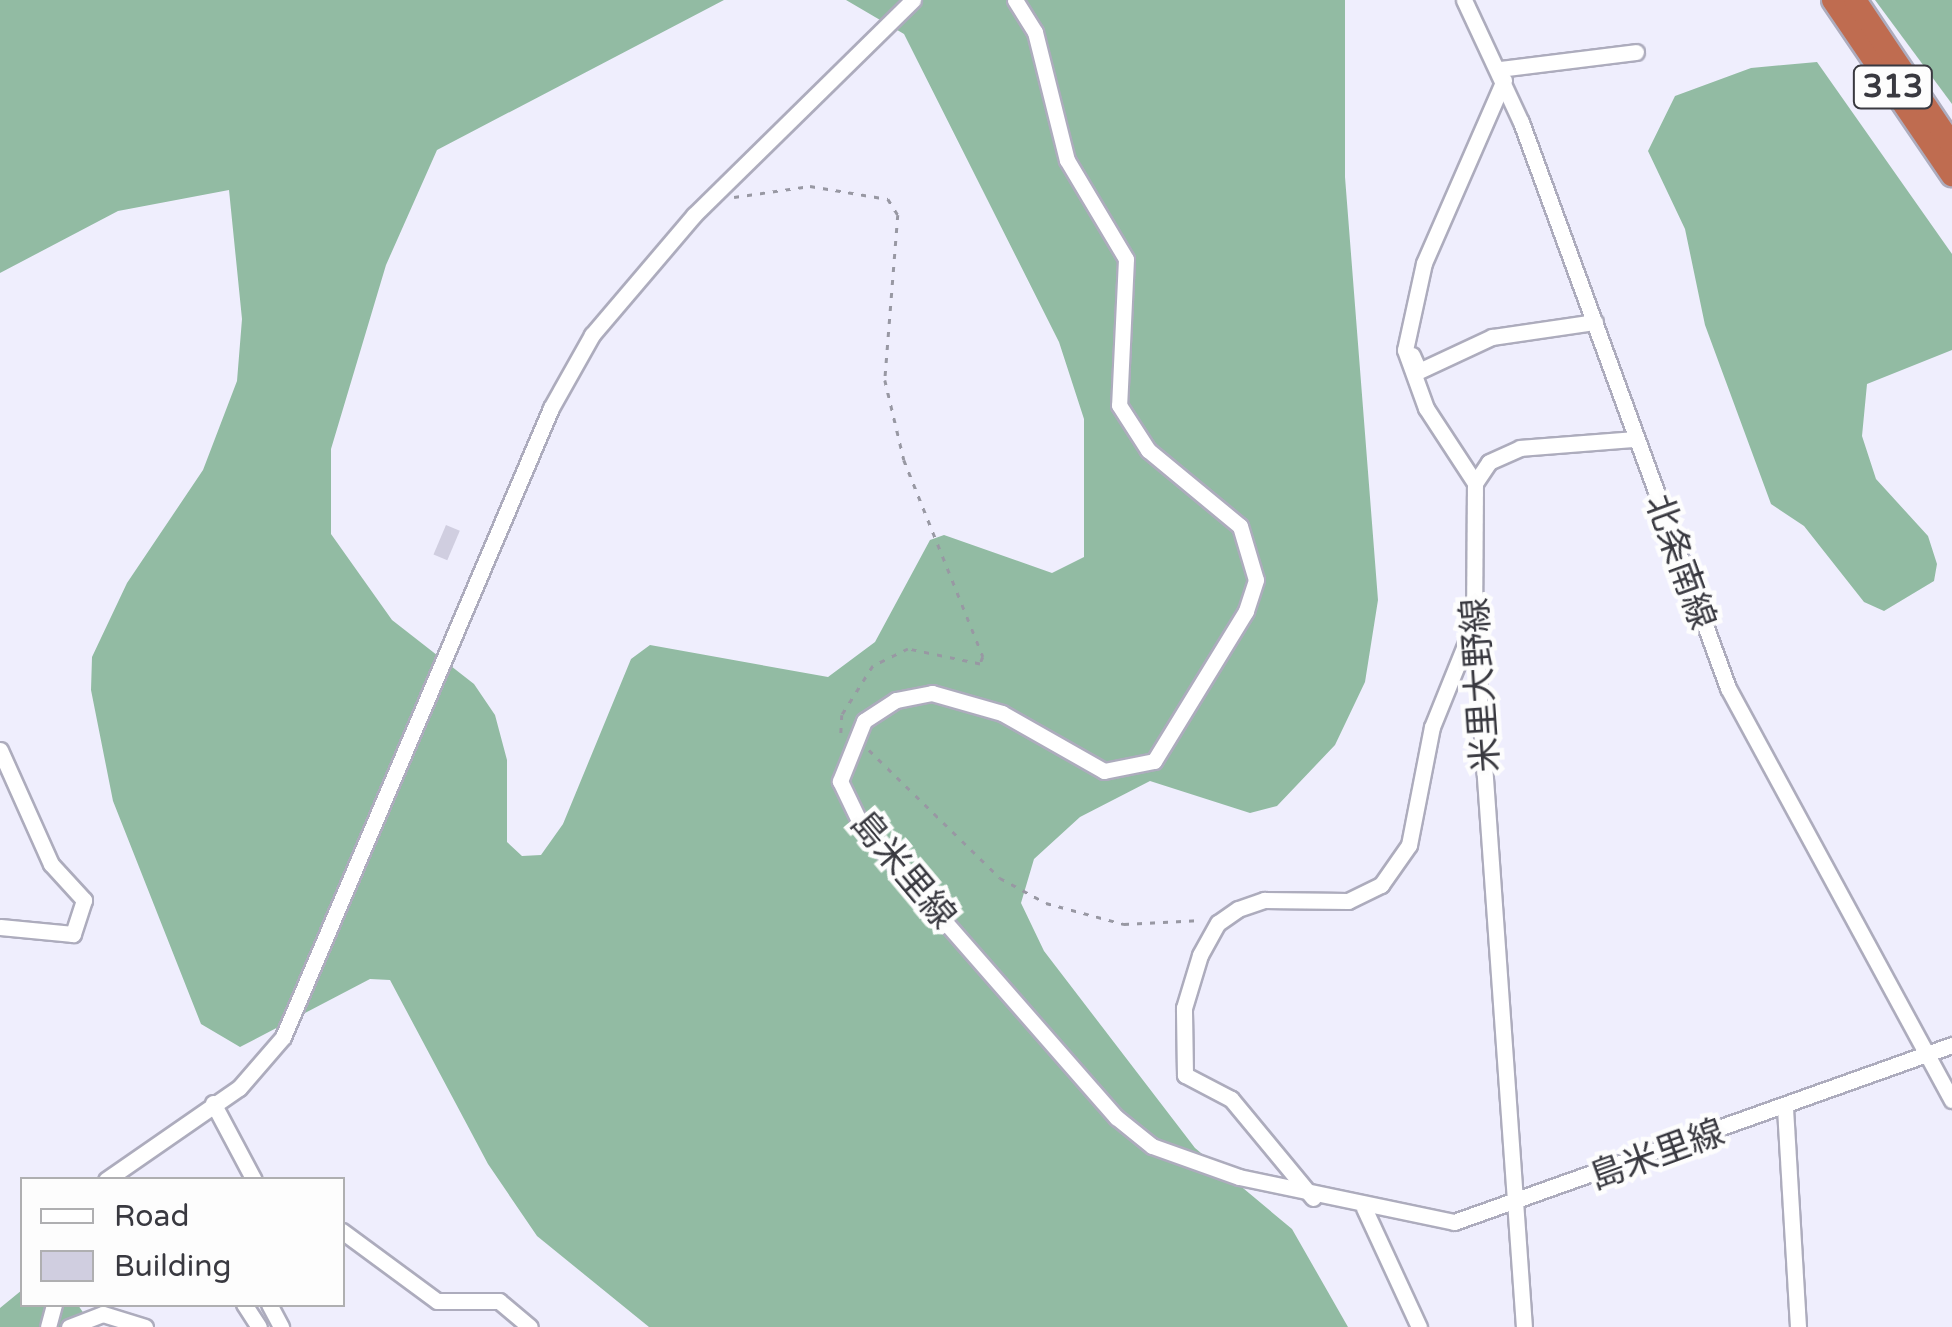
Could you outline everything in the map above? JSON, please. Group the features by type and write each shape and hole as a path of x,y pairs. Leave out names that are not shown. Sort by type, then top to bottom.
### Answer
{"highway":[{"name":"313","path":"1833,0 1952,174"},
{"name":"313","path":"1855,0 1952,144"}],"street":[{"path":"110,1177 266,1066 283,1038 551,408 592,335 694,215 913,0"},
{"path":"849,744 896,700 932,694 1002,714 1104,771 1154,761 1246,612 1256,580 1240,526 1148,450 1119,405 1126,258 1067,160 1035,32 1015,0"},
{"name":"北条南線","path":"1464,0 1502,74 1635,439 1750,735 1952,1100"},
{"path":"1635,439 1520,448 1489,462 1475,483 1409,373 1406,340 1424,263 1502,74 1636,52"},
{"path":"1406,340 1419,370 1492,337 1594,322"},
{"name":"米里大野線","path":"1475,483 1474,623 1524,1327"},
{"path":"1313,1198 1232,1099 1184,1075 1184,1008 1218,922 1264,900 1348,901 1380,884 1409,845 1432,727 1474,623"},
{"name":"島米里線","path":"849,744 840,782 862,827 1116,1117 1152,1146 1313,1198 1454,1222 1516,1208 1952,1045"},
{"path":"0,750 51,864 84,900 73,934 0,928"},
{"path":"214,1103 252,1177"},
{"path":"1785,1108 1798,1327"},
{"path":"1364,1208 1419,1327"},
{"path":"345,1234 437,1301 499,1301 530,1327"},
{"path":"68,1327 103,1314 146,1327"}],"path":[{"path":"722,199 810,186 888,199 898,216 885,380 904,460 983,656 980,664 908,649 873,666 838,726 849,744 884,756 943,827 1000,878 1046,903 1124,924 1218,922"}],"green space":[{"path":"0,0 724,0 437,150 386,265 331,449 331,534 392,620 474,684 495,715 507,760 507,842 522,856 541,855 563,824 631,659 650,645 828,677 875,642 930,540 944,535 1052,573 1084,557 1084,419 1059,342 904,34 846,0 1345,0 1345,177 1378,600 1365,682 1335,745 1277,806 1250,813 1150,781 1080,817 1034,859 1021,903 1044,951 1195,1148 1292,1229 1348,1327 649,1327 537,1236 488,1164 390,980 370,979 240,1047 201,1024 113,801 91,690 92,657 127,583 203,470 237,381 242,319 229,190 118,211 0,273"},
{"path":"1875,0 1952,0 1952,104"},
{"path":"1817,62 1952,254 1952,350 1867,384 1862,436 1876,479 1928,536 1937,564 1934,581 1884,611 1864,602 1804,526 1771,504 1705,325 1685,229 1648,151 1675,96 1751,68"},
{"path":"20,1292 20,1307 79,1307 93,1327 0,1327 0,1308"}],"building":[{"path":"446,525 460,531 447,560 433,554"}]}
